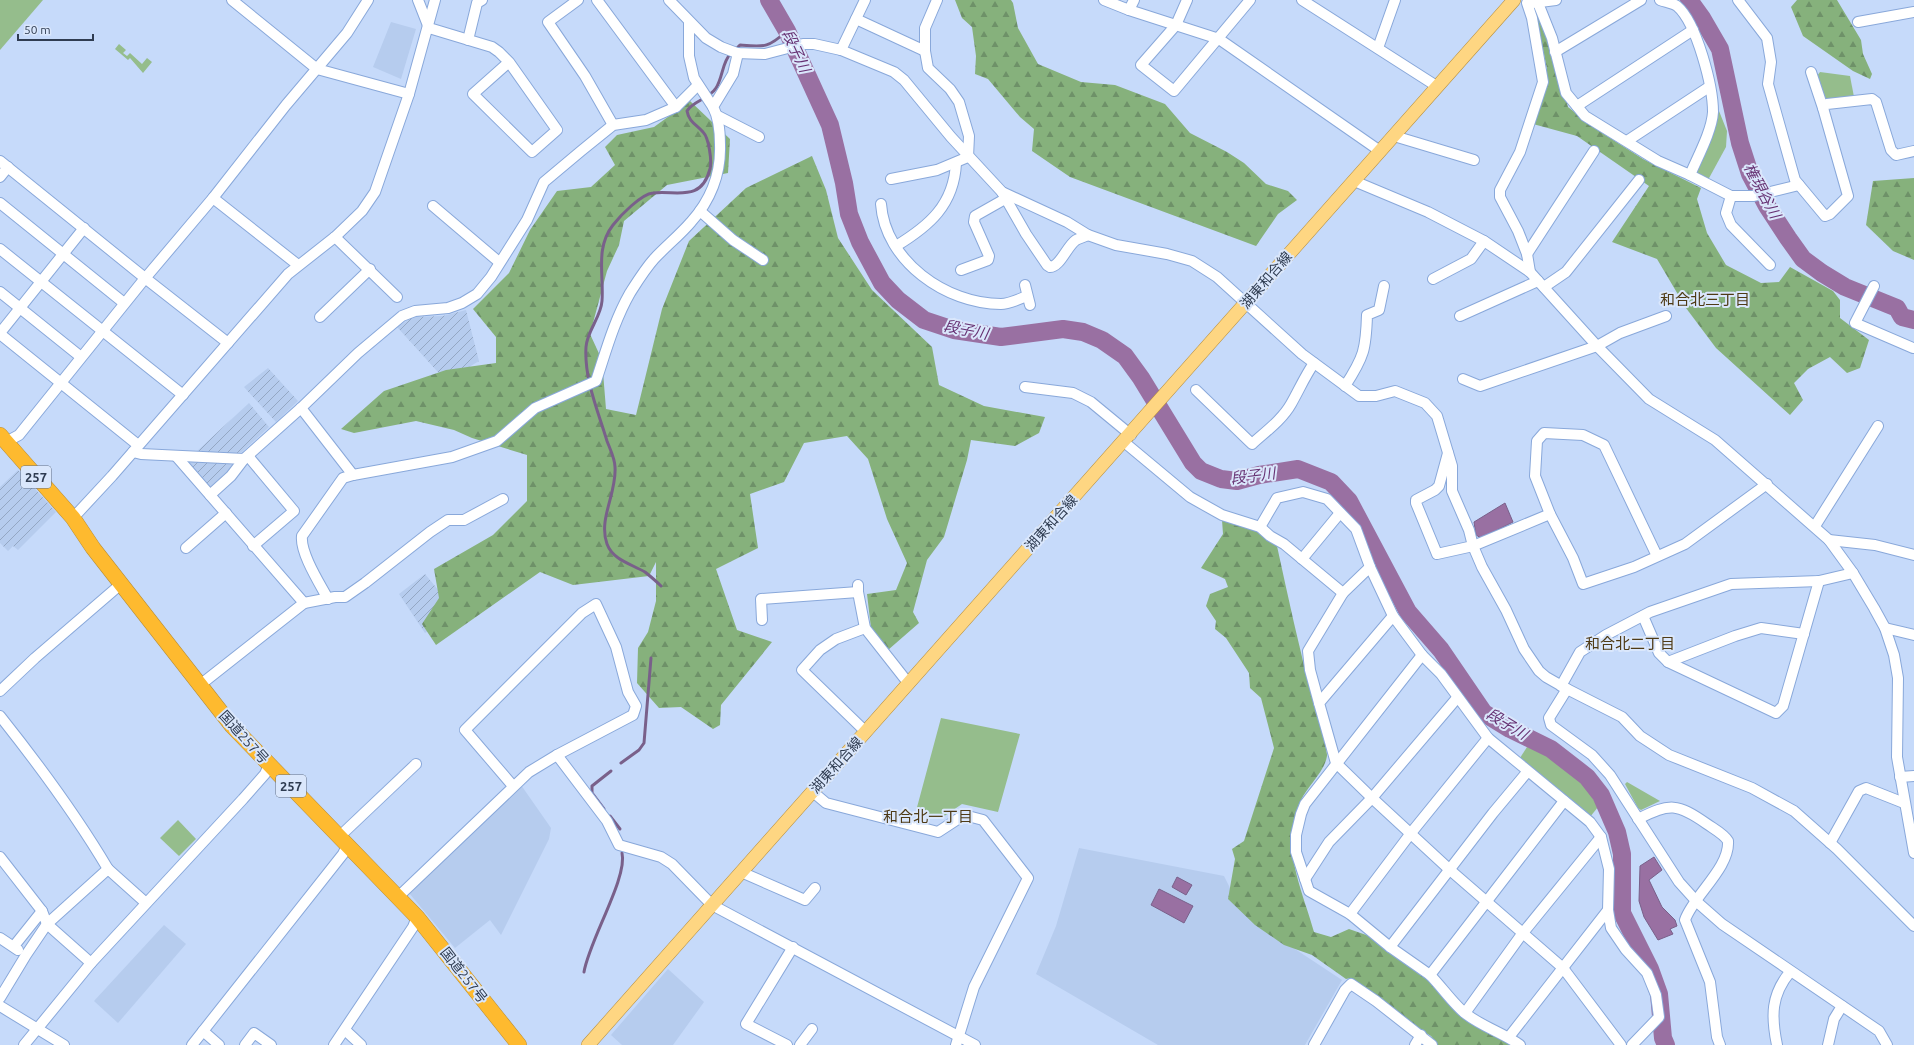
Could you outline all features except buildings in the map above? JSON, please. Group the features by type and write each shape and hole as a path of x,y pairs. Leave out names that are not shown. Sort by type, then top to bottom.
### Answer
{"highway":[{"name":"国道257号","path":"3,438 73,518 92,548 232,726 417,917 519,1045"}],"main road":[{"name":"湖東和合線","path":"588,1045 1380,151 1438,87 1522,1"}],"street":[{"path":"232,0 318,69 409,94"},
{"path":"3,438 18,435 124,303 213,198 286,104 318,69 347,33 368,0"},
{"path":"418,0 429,28"},
{"path":"73,518 136,449 288,274 335,237 362,211 375,192 409,94 429,28 435,0"},
{"path":"468,40 477,3 482,0"},
{"path":"578,0 548,22 585,76 613,125"},
{"path":"597,0 676,107"},
{"path":"669,0 706,38 726,49 738,53 765,54 802,44 814,44 841,50 894,72 904,80 1003,196 1047,265 1050,267 1057,264 1067,248 1076,240 1088,235"},
{"path":"841,50 865,0"},
{"path":"1104,0 1129,10 1219,40 1380,151"},
{"path":"1129,10 1134,0"},
{"path":"1187,0 1176,25 1141,65 1174,91 1219,40 1250,0"},
{"path":"1302,0 1438,87"},
{"path":"1378,48 1395,0"},
{"path":"1522,1 1538,3 1556,0"},
{"path":"1555,52 1641,0"},
{"path":"1660,0 1676,5 1686,17 1693,30 1703,60 1709,87 1713,113 1708,132 1690,175"},
{"path":"1738,0 1767,38 1771,62 1768,84 1795,180 1825,216 1830,214 1848,196 1823,108 1811,72"},
{"path":"933,1 925,28 925,51 928,68 950,89 959,102 969,136 968,156"},
{"path":"1522,1 1532,18 1543,82 1520,152 1500,190 1500,197 1518,231 1527,254 1530,272"},
{"path":"1538,3 1552,38 1566,93 1585,116 1658,161 1690,175 1731,196 1754,196 1799,184"},
{"path":"1858,22 1914,12"},
{"path":"856,19 925,51"},
{"path":"328,599 306,554 302,536 343,478 452,457 497,440 536,408 596,381 615,321 630,293 653,260 700,211 716,182 721,159 718,116 694,78 689,56 689,22"},
{"path":"429,28 492,47 508,62 556,130 532,152 472,94 508,62"},
{"path":"1578,106 1693,30"},
{"path":"711,105 726,88 738,53"},
{"path":"1627,142 1709,87"},
{"path":"210,495 231,476 246,458 358,353 402,316 415,311 448,308 462,303 477,294 527,220 544,182 613,125 646,120 676,107 700,88"},
{"path":"1823,108 1827,104 1872,99 1876,102 1891,150 1896,154 1914,151"},
{"path":"718,116 759,138"},
{"path":"1394,136 1474,160"},
{"path":"1527,254 1594,151"},
{"path":"891,179 937,170 956,163 968,156"},
{"path":"896,246 917,233 932,219 946,200 955,180 956,163"},
{"path":"0,177 4,164 228,343"},
{"path":"1460,316 1541,284 1566,272 1639,180"},
{"path":"1354,181 1428,212 1484,241 1530,272 1597,346 1649,399 1715,440 1815,526 1829,540 1853,573 1885,628 1894,655 1898,678 1896,745 1904,803 1913,847"},
{"path":"1003,196 1067,222 1088,235 1116,245 1167,254 1192,261 1217,277 1245,304 1314,363 1359,396 1376,396 1395,391 1425,403 1437,416 1452,466 1452,491 1469,530 1473,546 1482,568 1506,610 1524,650 1539,671 1546,678 1564,688 1622,717 1640,736 1670,755 1752,788 1794,811 1830,843 1914,926"},
{"path":"961,270 988,260 990,256 974,222 975,216 1003,196"},
{"path":"1731,196 1726,213 1731,225 1770,265"},
{"path":"213,198 298,265"},
{"path":"0,203 124,303"},
{"path":"881,204 882,215 896,246 910,265 928,281 957,296 978,302 1002,304 1029,301 1026,285"},
{"path":"433,206 499,262"},
{"path":"700,211 733,240 763,260"},
{"path":"84,228 0,333 61,383 136,449 176,456 246,458 294,511 253,546"},
{"path":"335,237 397,297"},
{"path":"1433,279 1471,259 1484,241"},
{"path":"0,249 102,332 183,395"},
{"path":"320,317 370,270"},
{"path":"1345,386 1359,365 1366,344 1367,315 1379,310 1384,286"},
{"path":"1874,286 1856,323 1914,350"},
{"path":"0,292 82,357"},
{"path":"1462,379 1480,386 1597,346 1620,333 1666,316"},
{"path":"1196,390 1252,444 1280,418 1291,405 1302,380 1314,363"},
{"path":"1025,386 1073,393 1091,402 1190,497 1222,515 1260,527 1343,593"},
{"path":"301,408 353,475"},
{"path":"1815,526 1878,426"},
{"path":"1657,556 1604,445 1583,435 1544,434 1537,441 1535,476 1550,514 1583,584 1634,567 1685,544 1767,484"},
{"path":"1448,453 1438,486 1435,490 1416,500 1437,554 1473,546 1550,514"},
{"path":"176,456 304,603"},
{"path":"1260,527 1277,498 1303,492 1327,499 1356,529 1370,567 1393,616 1422,655 1441,674 1457,698 1488,738 1590,822 1601,837 1609,869 1608,910 1611,928 1626,950 1647,973 1656,995 1659,1017 1632,1045"},
{"path":"200,685 304,603 344,597 366,583 430,532 448,520 464,520 503,499"},
{"path":"186,548 226,513"},
{"path":"1302,559 1340,513"},
{"path":"1829,540 1875,545 1914,556"},
{"path":"1370,567 1343,593 1308,651 1310,670 1336,763 1450,870 1563,968 1621,1045"},
{"path":"1853,573 1819,581 1731,584 1643,616 1606,635 1580,652 1549,718 1551,725 1592,755 1610,775 1679,882 1697,902 1722,924 1790,972 1879,1031 1888,1045"},
{"path":"1643,616 1659,653 1668,662 1776,713 1783,706 1819,581"},
{"path":"0,691 34,658 121,584"},
{"path":"762,620 761,599 858,588 865,628 909,684"},
{"path":"398,897 529,772 557,754 633,715 636,706 628,692 616,647 596,604 582,613 465,730 513,786"},
{"path":"1319,704 1393,616"},
{"path":"865,628 836,639 820,650 802,670 866,732"},
{"path":"1668,662 1735,636 1761,628 1804,634"},
{"path":"1885,628 1914,635"},
{"path":"1422,655 1305,804 1296,834 1296,852 1309,891 1350,914 1390,947 1430,975 1465,1013 1488,1028 1509,1037 1520,1045"},
{"path":"1305,879 1329,842 1372,798 1457,698"},
{"path":"0,716 81,823 108,869 146,903"},
{"path":"1350,914 1411,833 1488,738"},
{"path":"557,754 606,821 619,845 661,857 672,864 712,905 793,947 958,1041 975,1045"},
{"path":"192,1045 343,854 344,840 416,764"},
{"path":"24,1045 92,963 265,774 269,765"},
{"path":"1390,947 1528,771"},
{"path":"1900,777 1914,776"},
{"path":"1830,843 1859,791 1866,788 1904,803"},
{"path":"813,792 826,803 938,832 964,815 983,820 1028,878 974,987 958,1041"},
{"path":"1430,975 1564,801"},
{"path":"1638,819 1658,809 1670,807 1682,809 1726,838 1728,842 1728,854 1697,902 1688,913 1686,920 1710,982 1717,1037 1720,1045"},
{"path":"1465,1013 1522,934 1601,837"},
{"path":"0,857 42,911 47,924 92,963"},
{"path":"0,998 47,924 108,869"},
{"path":"741,872 805,900 815,888"},
{"path":"1509,1037 1608,910"},
{"path":"14,946 42,911"},
{"path":"334,1045 413,927 417,917"},
{"path":"0,938 26,955"},
{"path":"787,1045 746,1024 793,947"},
{"path":"1777,1045 1772,1013 1777,994 1783,981 1790,972"},
{"path":"1314,1045 1351,984 1376,1001 1432,1045"},
{"path":"0,1006 64,1045"},
{"path":"1828,1045 1834,1019 1842,1006"},
{"path":"800,1045 812,1029"},
{"path":"345,1030 361,1045"},
{"path":"203,1031 219,1045"},
{"path":"245,1045 254,1033 271,1045"},
{"path":"1415,1045 1421,1035"}],"shaded area":[{"path":"391,22 416,29 401,79 373,67"},
{"path":"466,310 479,361 446,381 397,327 413,317 443,316"},
{"path":"268,368 298,401 276,422 244,387"},
{"path":"249,403 269,427 242,452 233,454 195,453"},
{"path":"187,460 235,465 210,488 187,462"},
{"path":"18,470 56,512 18,550 13,546 8,551 0,543 0,487"},
{"path":"1505,503 1513,522 1481,538 1476,535 1474,522"},
{"path":"425,574 458,614 425,633 399,594"},
{"path":"521,785 551,828 549,839 501,935 490,920 455,948 409,893"},
{"path":"1079,848 1224,876 1237,902 1254,922 1342,980 1305,1045 1158,1045 1036,974 1056,926"},
{"path":"1654,857 1662,870 1649,880 1662,907 1675,920 1677,926 1670,929 1673,934 1658,940 1644,917 1639,901 1640,866"},
{"path":"1177,877 1192,885 1186,895 1172,887"},
{"path":"1159,889 1193,906 1184,923 1151,905"},
{"path":"164,925 186,944 118,1023 94,1001"},
{"path":"668,969 704,1002 673,1045 622,1045 611,1035"}],"green space":[{"path":"0,0 43,0 0,50"},
{"path":"955,0 1011,0 1013,3 1018,28 1038,64 1081,82 1115,85 1165,104 1190,133 1227,152 1244,163 1266,184 1288,191 1297,200 1278,214 1256,246 1070,177 1032,151 1034,129 1020,117 988,79 975,74 976,56 972,27 962,18"},
{"path":"1797,0 1837,0 1861,40 1863,54 1872,74 1870,79 1853,71 1803,36 1791,7"},
{"path":"1535,11 1539,13 1549,40 1568,107 1596,129 1643,159 1701,188 1697,199 1707,233 1726,265 1761,283 1779,282 1790,267 1833,291 1840,300 1840,318 1869,340 1860,368 1847,373 1830,357 1808,369 1794,383 1803,400 1790,415 1716,348 1686,308 1657,259 1612,242 1649,186 1577,136 1533,124 1547,69"},
{"path":"119,44 126,50 123,53 127,56 130,53 142,64 147,58 152,62 143,73 130,58 128,60 115,49"},
{"path":"1820,72 1850,76 1854,97 1824,101 1817,76"},
{"path":"690,101 730,139 728,173 667,185 624,221 619,245 607,271 590,334 602,360 606,409 636,415 662,309 689,241 746,188 812,156 826,190 838,238 872,290 932,347 939,385 984,406 1045,417 1039,433 1015,446 971,440 967,460 944,537 927,560 913,612 919,623 888,650 871,628 867,594 896,590 907,563 887,519 868,459 847,436 804,443 784,482 750,494 758,548 716,569 737,630 772,642 721,705 720,725 713,729 681,707 659,708 637,683 638,648 648,632 656,601 656,562 649,576 573,585 540,572 436,645 422,624 439,598 434,569 493,535 527,501 527,455 472,438 454,430 416,421 354,433 341,429 384,391 446,370 496,363 496,337 473,309 509,273 530,230 557,191 591,187 615,165 605,147 617,135 654,127"},
{"path":"1719,111 1727,131 1726,147 1708,180 1695,172"},
{"path":"1914,178 1914,260 1893,251 1866,225 1873,181"},
{"path":"1222,520 1257,531 1277,546 1313,702 1327,752 1326,762 1301,800 1295,817 1292,833 1292,850 1295,866 1314,932 1331,937 1349,929 1372,937 1427,978 1461,1015 1489,1034 1514,1045 1438,1045 1431,1036 1406,1021 1351,978 1346,979 1312,955 1284,945 1255,925 1228,899 1235,859 1232,849 1244,841 1274,748 1261,698 1250,688 1249,673 1226,638 1215,629 1216,621 1206,606 1210,594 1228,587 1225,579 1201,568 1223,534"},
{"path":"941,718 1020,734 998,812 962,804 940,819 916,811"},
{"path":"1527,747 1549,756 1577,778 1585,787 1598,807 1590,817 1520,758"},
{"path":"1627,782 1660,801 1641,810 1638,808 1625,784"},
{"path":"178,820 196,839 179,856 160,838"}],"waterway":[{"name":"段子川","path":"769,0 787,31 830,125 844,183 849,214 860,242 882,283 898,300 924,320 954,330 1001,337 1063,329 1083,332 1102,340 1125,356 1141,378 1193,463 1201,471 1221,479 1237,481 1259,475 1298,469 1331,482 1349,501 1408,612 1441,650 1484,713 1510,729 1551,749 1587,777 1601,795 1617,832 1622,854 1622,913 1650,969 1659,994 1663,1038 1666,1045"},
{"name":"権現谷川","path":"1689,0 1702,18 1720,49 1740,143 1750,174 1767,206 1788,238 1803,259 1822,273 1845,287 1897,308 1902,317 1914,320"},
{"path":"735,50 740,45 766,45 775,41 787,31"},
{"path":"661,586 645,572 618,558 607,544 605,525 615,477 615,464 589,383 586,347 589,335 601,307 602,252 607,234 613,225 631,206 648,194 687,193 701,187 706,180 711,165 708,144 705,135 691,120 687,111 693,105 713,92 731,53"},
{"path":"621,763 639,750 644,743 651,658"},
{"path":"604,809 592,793 592,786 611,771"},
{"path":"610,816 620,829"},
{"path":"584,972 587,959 614,893 622,864 622,853"}],"district":[{"name":"和合北三丁目","path":"1705,300"},
{"name":"和合北二丁目","path":"1630,644"},
{"name":"和合北一丁目","path":"928,817"}]}
